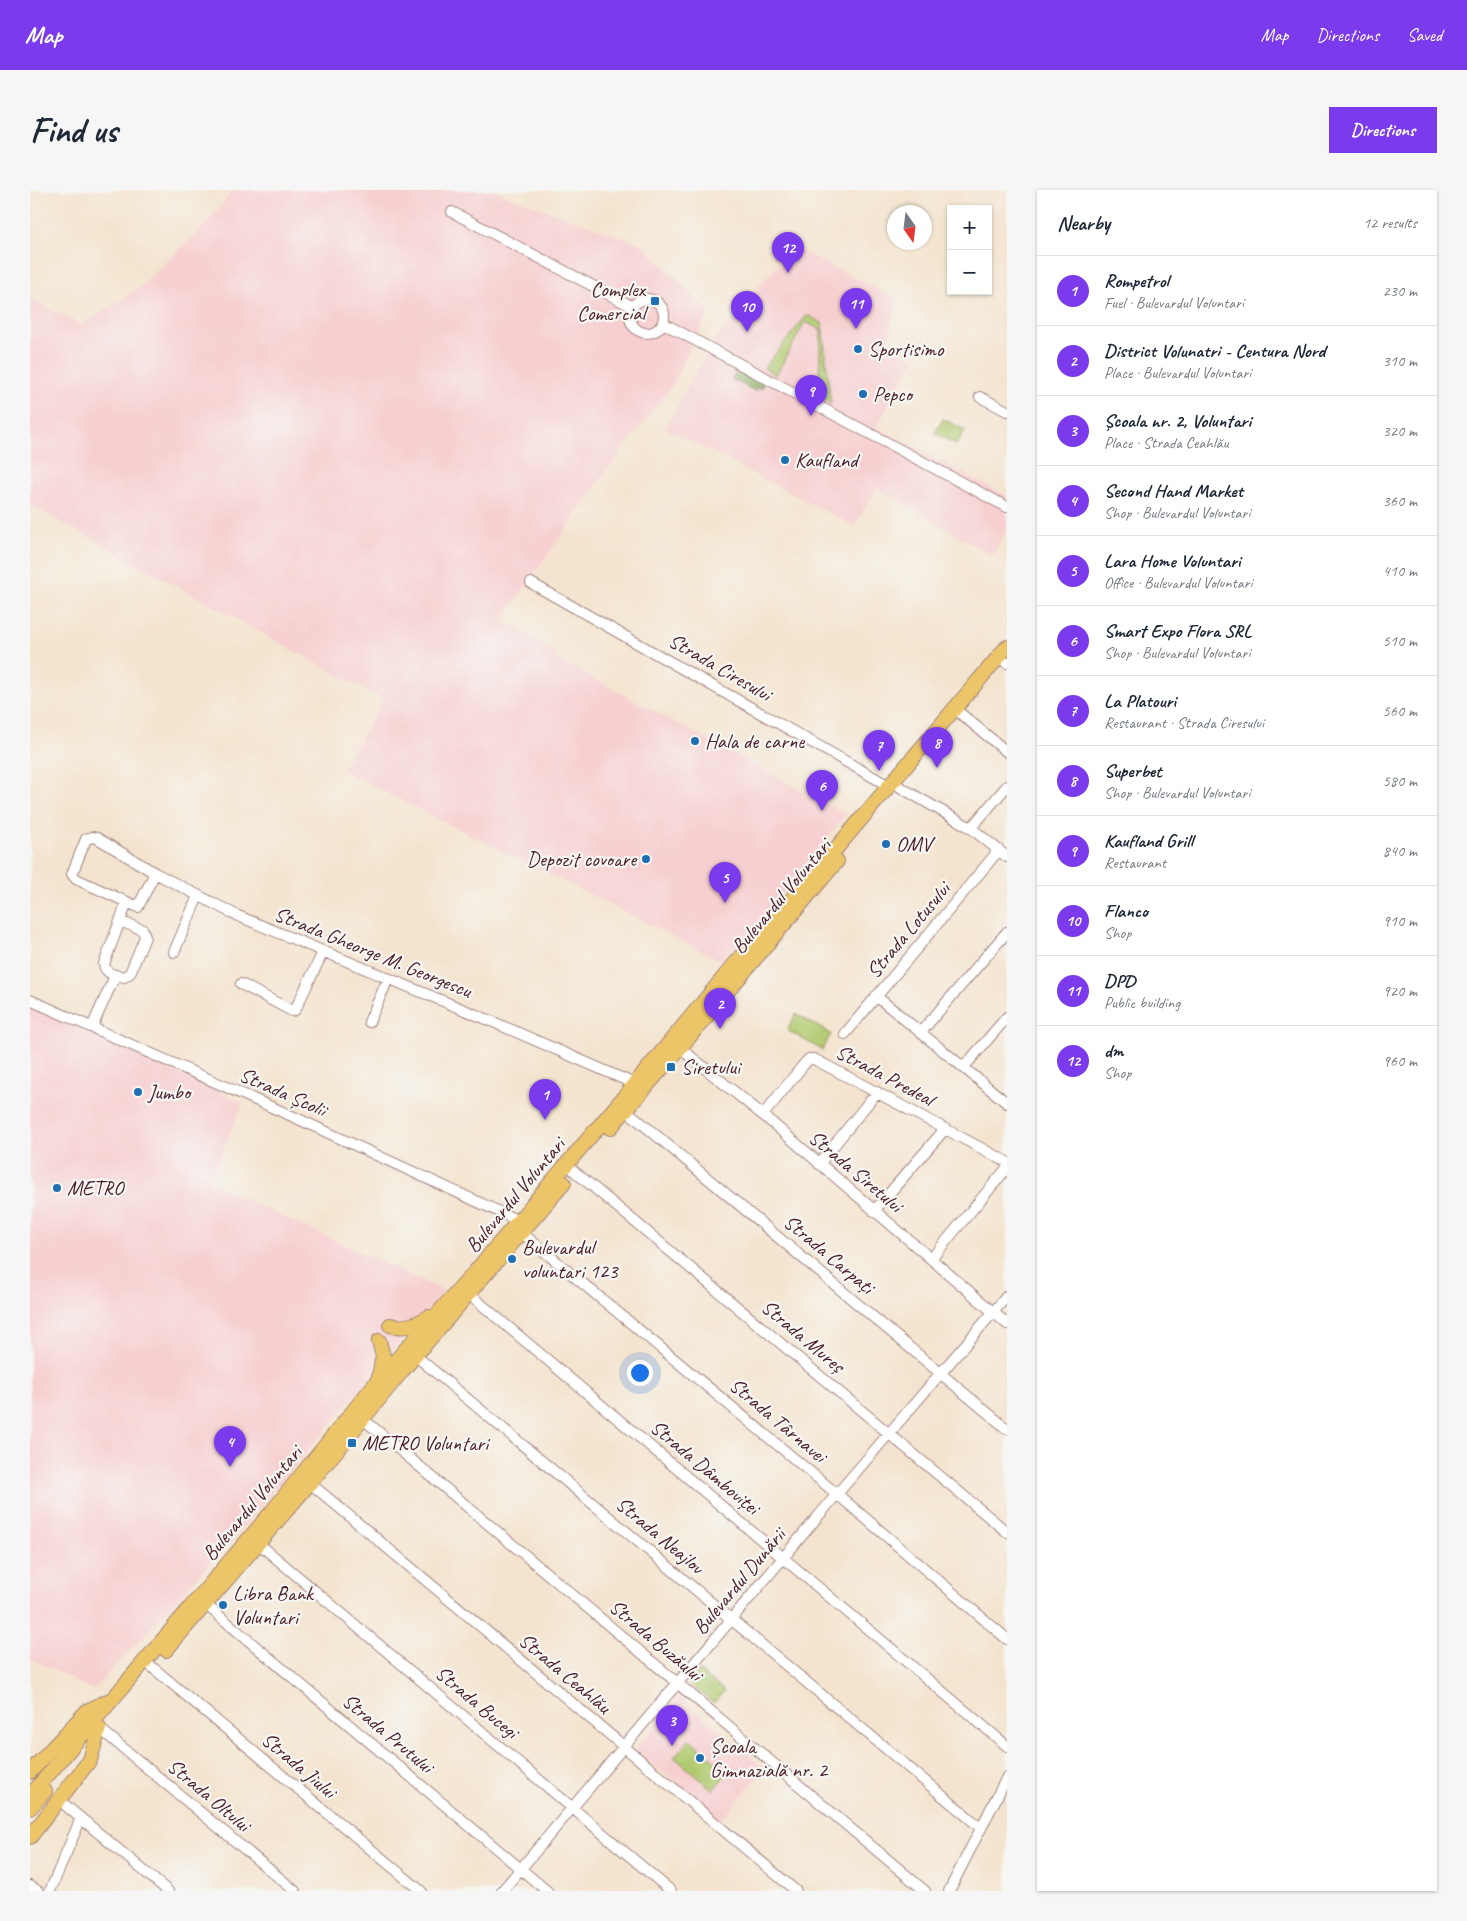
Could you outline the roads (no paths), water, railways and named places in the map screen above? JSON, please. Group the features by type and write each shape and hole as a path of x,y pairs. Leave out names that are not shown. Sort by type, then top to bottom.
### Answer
{"highway":[{"name":"Bulevardul Voluntari","path":"96,1726 152,1667 363,1419 439,1311 574,1171 680,1048 1007,647"},
{"name":"Bulevardul Voluntari","path":"96,1726 113,1699 300,1478 378,1379 411,1351 469,1294 635,1084 754,941 962,714 1006,661"},
{"path":"390,1325 409,1327 439,1311"},
{"path":"378,1379 384,1356 379,1341"},
{"path":"30,1772 87,1710 113,1699"},
{"path":"30,1796 96,1726"},
{"path":"30,1837 90,1760 96,1726"},
{"path":"30,1808 96,1726"}],"street":[{"path":"452,212 633,307"},
{"path":"646,299 655,301 663,308 663,323 656,331 651,333 640,331 631,321 633,307 636,303 646,299"},
{"path":"663,323 1007,506"},
{"path":"980,397 1007,412"},
{"name":"Strada Ciresului","path":"531,583 971,828 1003,853"},
{"path":"962,714 1007,752"},
{"path":"971,828 1007,786"},
{"name":"Strada Gheorge M. Georgescu","path":"127,902 72,876 86,839 92,837 103,841 155,873 244,919 491,1021 635,1084"},
{"name":"Strada Lotusului","path":"845,1034 876,996 1003,853"},
{"path":"120,921 145,932 145,937 130,973 124,977 109,973 105,970 104,964 127,902 138,908 155,873"},
{"path":"174,952 198,896"},
{"path":"921,1032 1007,932"},
{"path":"241,984 292,1011 295,1010 323,952"},
{"path":"92,1027 114,978"},
{"path":"370,1022 388,979"},
{"path":"876,996 1007,1103"},
{"name":"Strada Școlii","path":"30,1000 294,1117 521,1227"},
{"path":"964,1067 1007,1017"},
{"name":"Strada Siretului","path":"680,1048 763,1115 1007,1324"},
{"name":"Strada Predeal","path":"763,1115 809,1059 814,1059 1007,1162"},
{"path":"819,1164 877,1092"},
{"name":"Strada Carpați","path":"626,1110 1007,1429"},
{"path":"874,1211 945,1129"},
{"path":"931,1259 1007,1168"},
{"name":"Strada Mureș","path":"574,1171 1007,1532"},
{"name":"Strada Târnavei","path":"521,1227 1007,1639"},
{"name":"Strada Dâmboviței","path":"469,1294 1007,1746"},
{"name":"Bulevardul Dunării","path":"502,1891 1007,1296"},
{"name":"Strada Neajlov","path":"411,1351 981,1828"},
{"name":"Strada Buzăului","path":"363,1419 925,1891"},
{"name":"Strada Ceahlău","path":"310,1483 796,1891"},
{"name":"Strada Bucegi","path":"258,1543 671,1891"},
{"name":"Strada Prutului","path":"205,1604 547,1891"},
{"name":"Strada Jiului","path":"152,1667 421,1891"},
{"name":"Strada Oltului","path":"96,1726 295,1891"},
{"path":"949,1891 1007,1777"},
{"path":"59,1800 168,1891"},
{"path":"50,1891 81,1818"},
{"path":"30,1886 38,1891"}],"place":[{"name":"dm","path":"788,273"},
{"name":"Complex Comercial","path":"655,301"},
{"name":"DPD","path":"856,329"},
{"name":"Flanco","path":"747,332"},
{"name":"Sportisimo","path":"858,349"},
{"name":"Pepco","path":"863,394"},
{"name":"Kaufland Grill","path":"811,416"},
{"name":"Kaufland","path":"785,460"},
{"name":"Hala de carne","path":"695,741"},
{"name":"Superbet","path":"937,768"},
{"name":"La Platouri","path":"879,771"},
{"name":"Smart Expo Flora SRL","path":"822,811"},
{"name":"OMV","path":"886,844"},
{"name":"Depozit covoare","path":"646,859"},
{"name":"Lara Home Voluntari","path":"725,903"},
{"name":"District Volunatri - Centura Nord","path":"720,1029"},
{"name":"Siretului","path":"671,1067"},
{"name":"Jumbo","path":"138,1092"},
{"name":"Rompetrol","path":"545,1120"},
{"name":"METRO","path":"57,1188"},
{"name":"Bulevardul voluntari 123","path":"512,1259"},
{"name":"METRO Voluntari","path":"352,1443"},
{"name":"Second Hand Market","path":"230,1467"},
{"name":"Libra Bank Voluntari","path":"223,1605"},
{"name":"Școala nr. 2, Voluntari","path":"672,1746"},
{"name":"Școala Gimnazială nr. 2","path":"700,1758"}]}
